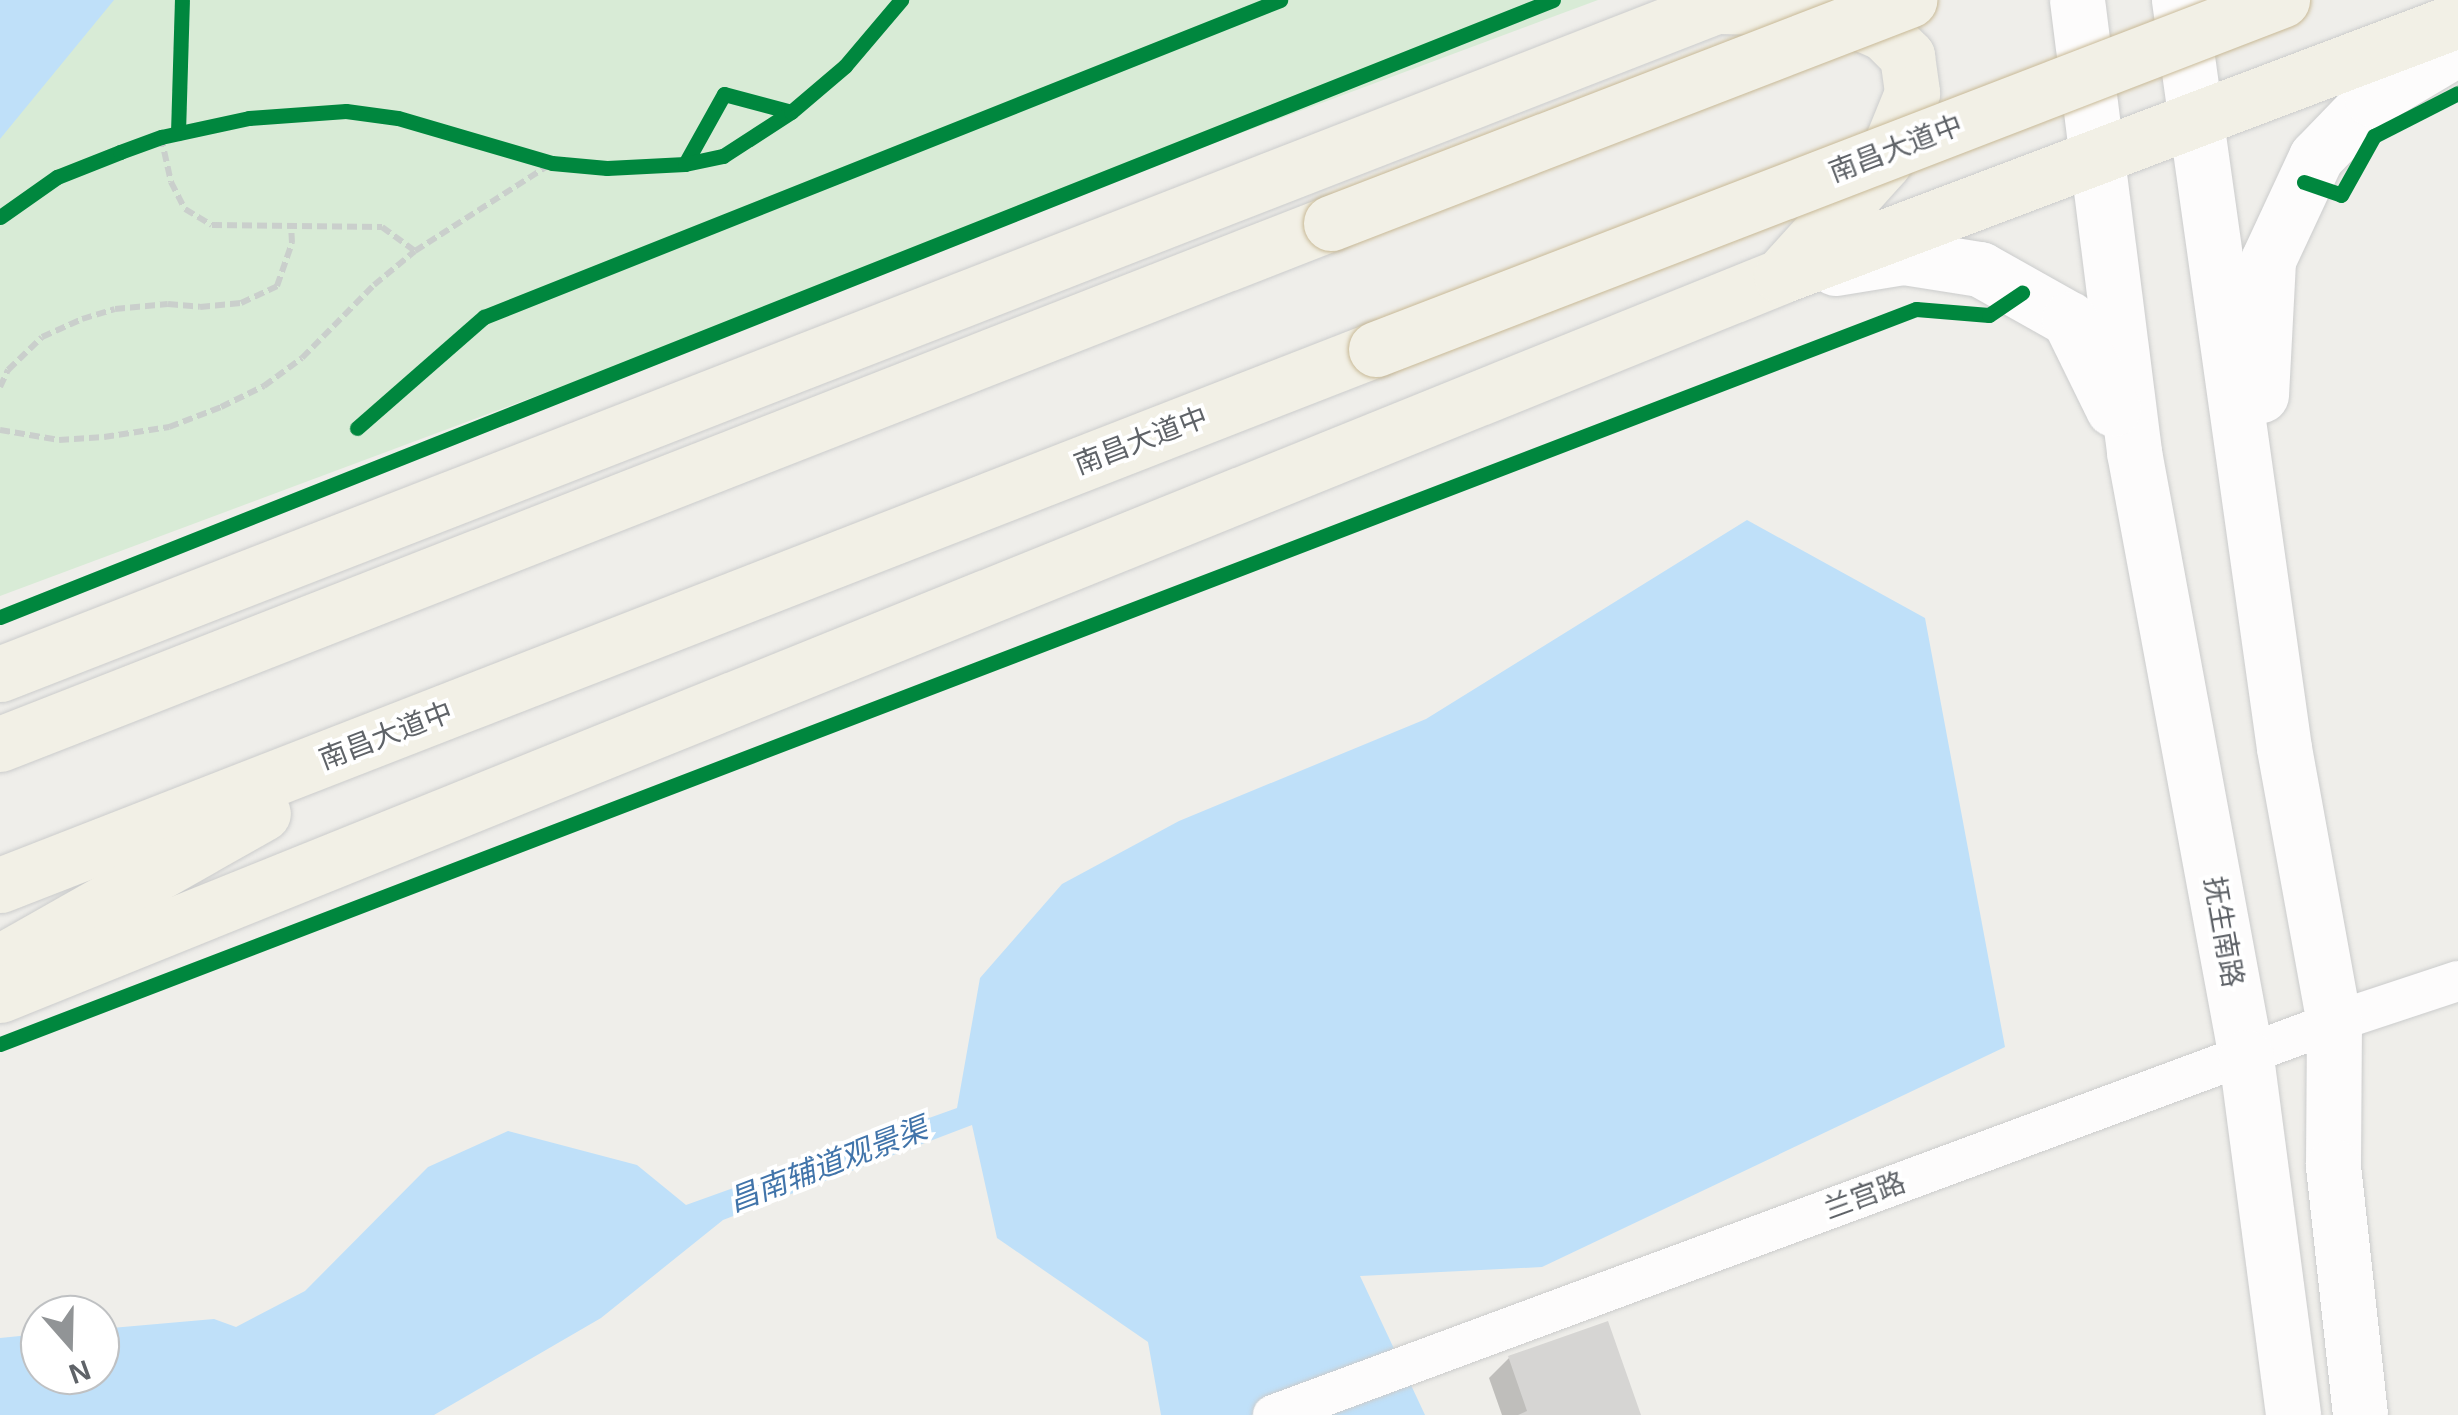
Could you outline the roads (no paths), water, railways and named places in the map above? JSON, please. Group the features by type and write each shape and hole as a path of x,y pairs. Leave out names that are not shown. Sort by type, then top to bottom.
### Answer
{"highway":[{"path":"0,744 1910,0"},
{"name":"南昌大道中","path":"0,885 2282,0"},
{"path":"0,674 1723,2 1826,8 1884,33 1907,56 1912,93 1884,162 1781,276"},
{"path":"0,995 1781,276 2458,20"},
{"path":"0,962 427,721"}],"main road":[{"path":"2076,0 2134,452"},
{"path":"2179,0 2255,518 2284,748 2334,1022 2333,1166 2360,1415"},
{"path":"2255,518 2268,260 2316,157 2372,99 2458,48"},
{"path":"1781,276 1904,257 1980,270 2069,319 2134,452"},
{"name":"抚生南路","path":"2134,452 2246,1057 2293,1415"}],"street":[{"name":"兰宫路","path":"1273,1415 1461,1342 2334,1022 2458,981"}],"water":[{"path":"0,0 114,0 0,139"},
{"name":"昌南辅道观景渠","path":"1747,520 1925,618 2005,1047 1542,1267 1360,1276 1425,1415 1161,1415 1148,1342 997,1238 972,1125 723,1220 601,1318 434,1415 0,1415 0,1338 20,1336 20,1395 120,1395 120,1327 214,1319 236,1327 305,1291 428,1167 508,1131 637,1165 686,1205 957,1108 980,978 1062,884 1179,821 1426,719"}]}
